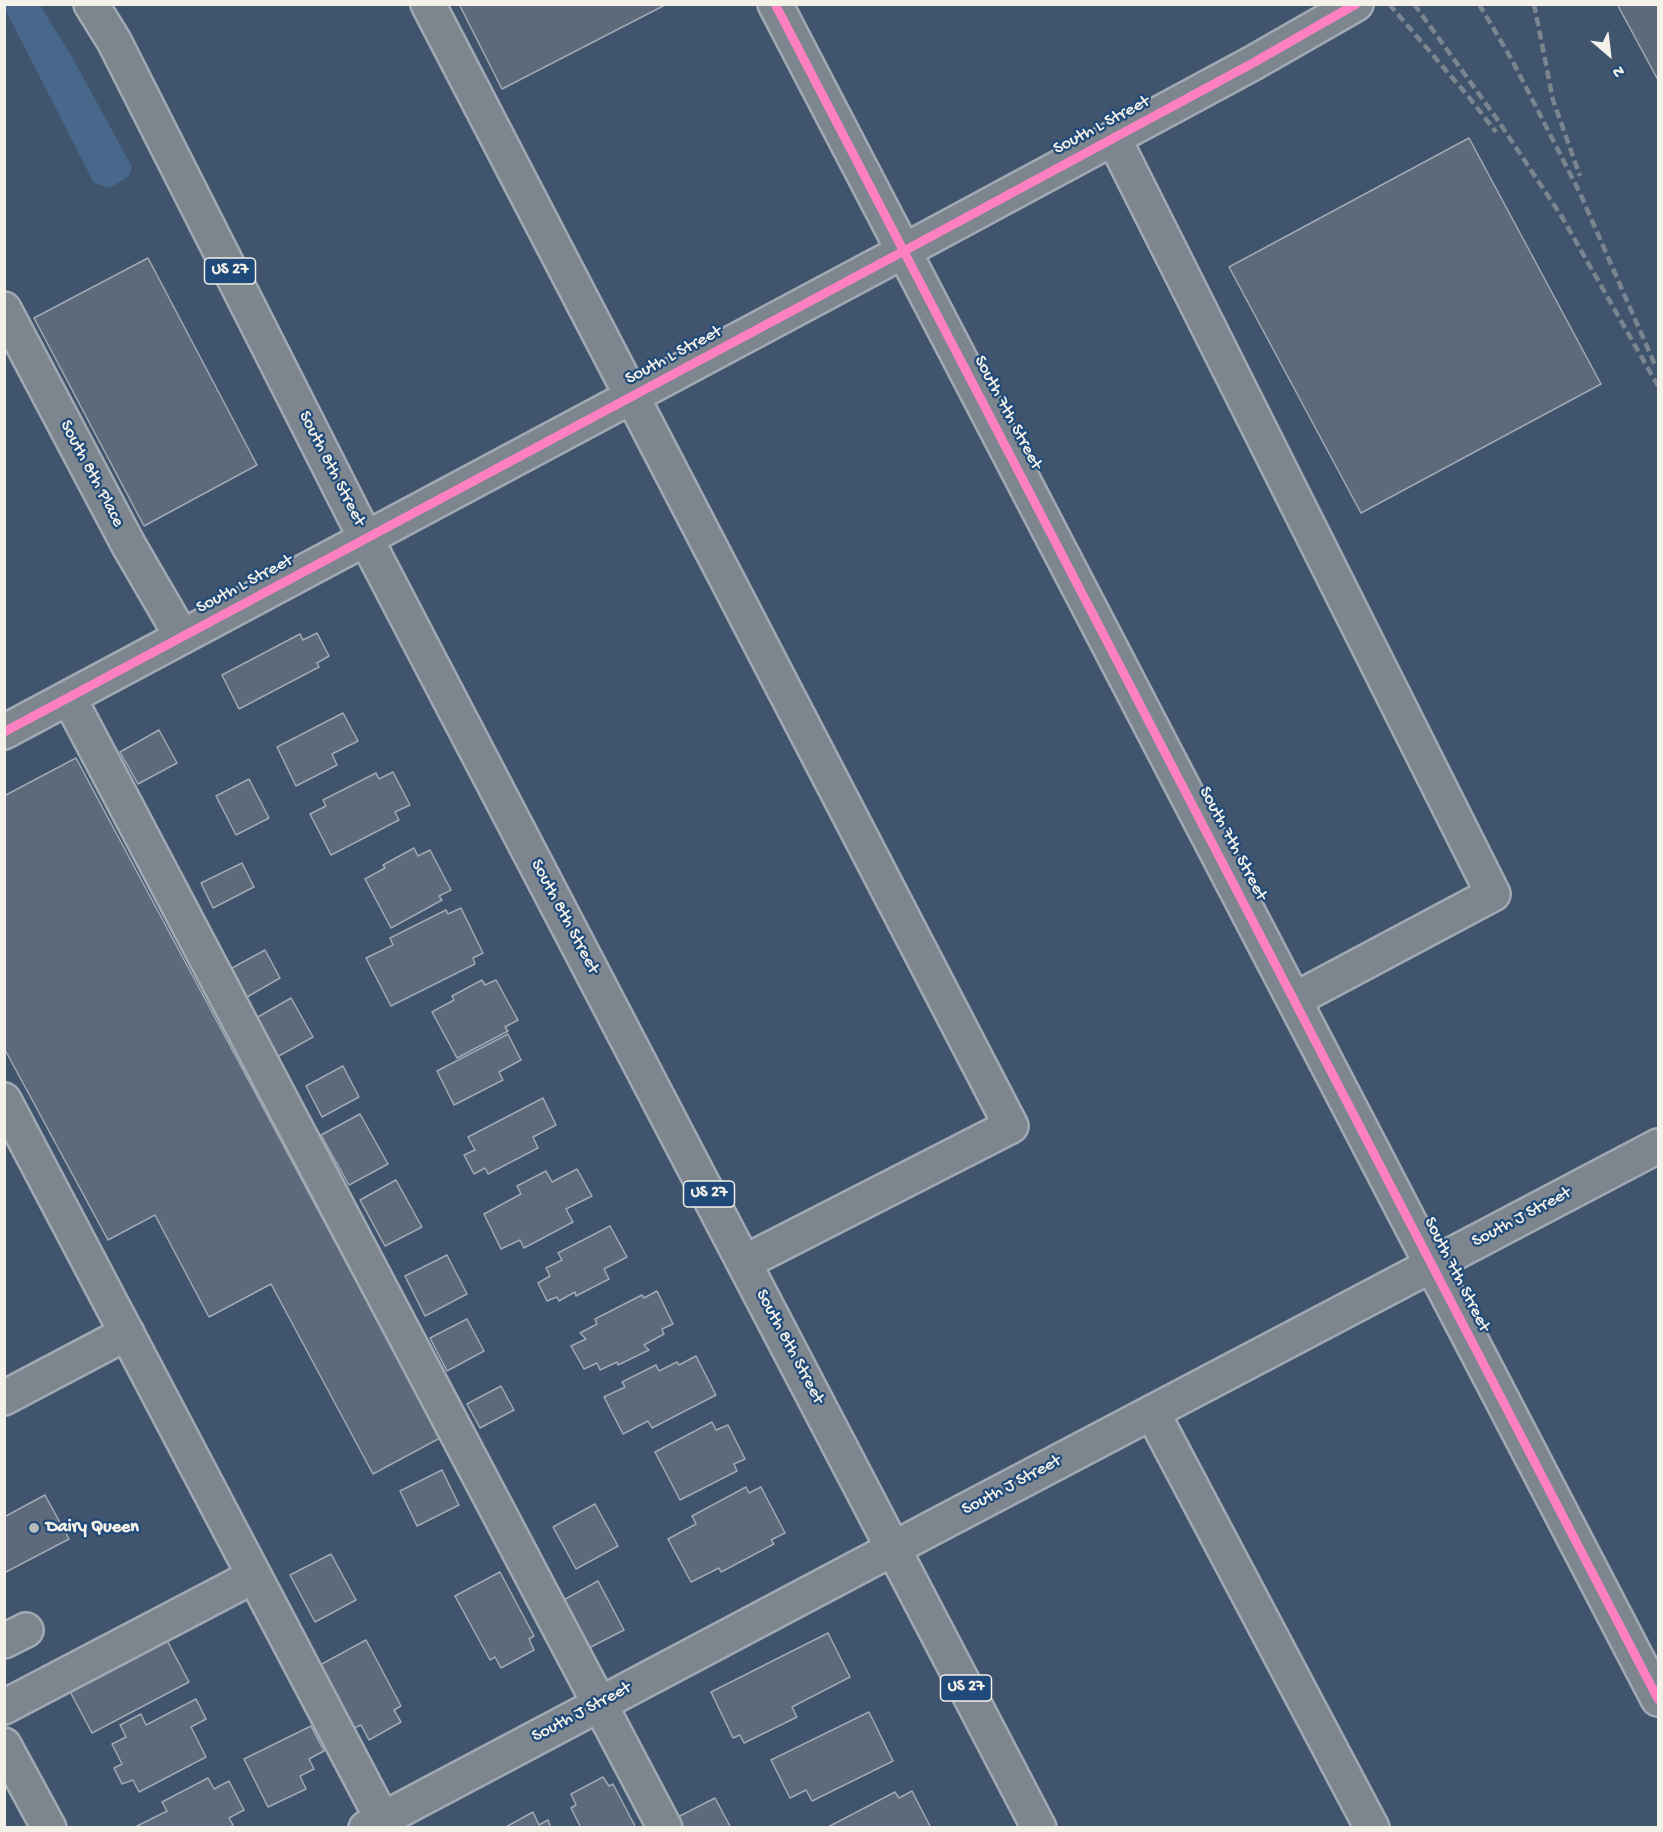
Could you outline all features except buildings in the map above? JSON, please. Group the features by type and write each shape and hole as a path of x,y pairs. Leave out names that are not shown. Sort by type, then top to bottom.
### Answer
{"main road":[{"name":"South 8th Street","path":"91,4 114,41 366,539 1039,1827"},
{"path":"428,4 1011,1126 745,1262"},
{"name":"South 7th Street","path":"775,4 1659,1699"},
{"name":"South L Street","path":"4,732 1114,138 1356,4"},
{"path":"1114,138 1493,894 1294,1000"},
{"name":"South 8th Place","path":"4,309 128,544 182,637"},
{"path":"69,698 665,1827"},
{"path":"4,1100 254,1576 379,1825"},
{"name":"South J Street","path":"379,1825 601,1703 1659,1146"},
{"path":"4,1398 127,1333"},
{"path":"1152,1412 1372,1827"},
{"path":"4,1707 254,1576"},
{"path":"4,1745 49,1827"}],"shaded area":[{"path":"5,4 40,5 72,57 132,167 129,176 110,188 94,183 5,9"}],"railway":[{"path":"1389,4 1496,132"},
{"path":"1414,4 1497,119 1562,217 1658,386"},
{"path":"1479,4 1512,60 1580,193 1655,365"},
{"path":"1534,4 1553,100 1580,176"}],"cycle path":[{"path":"775,4 1658,1699"},
{"path":"4,732 904,251 1253,63 1356,4"}],"place":[{"name":"Dairy Queen","path":"34,1528"}]}
